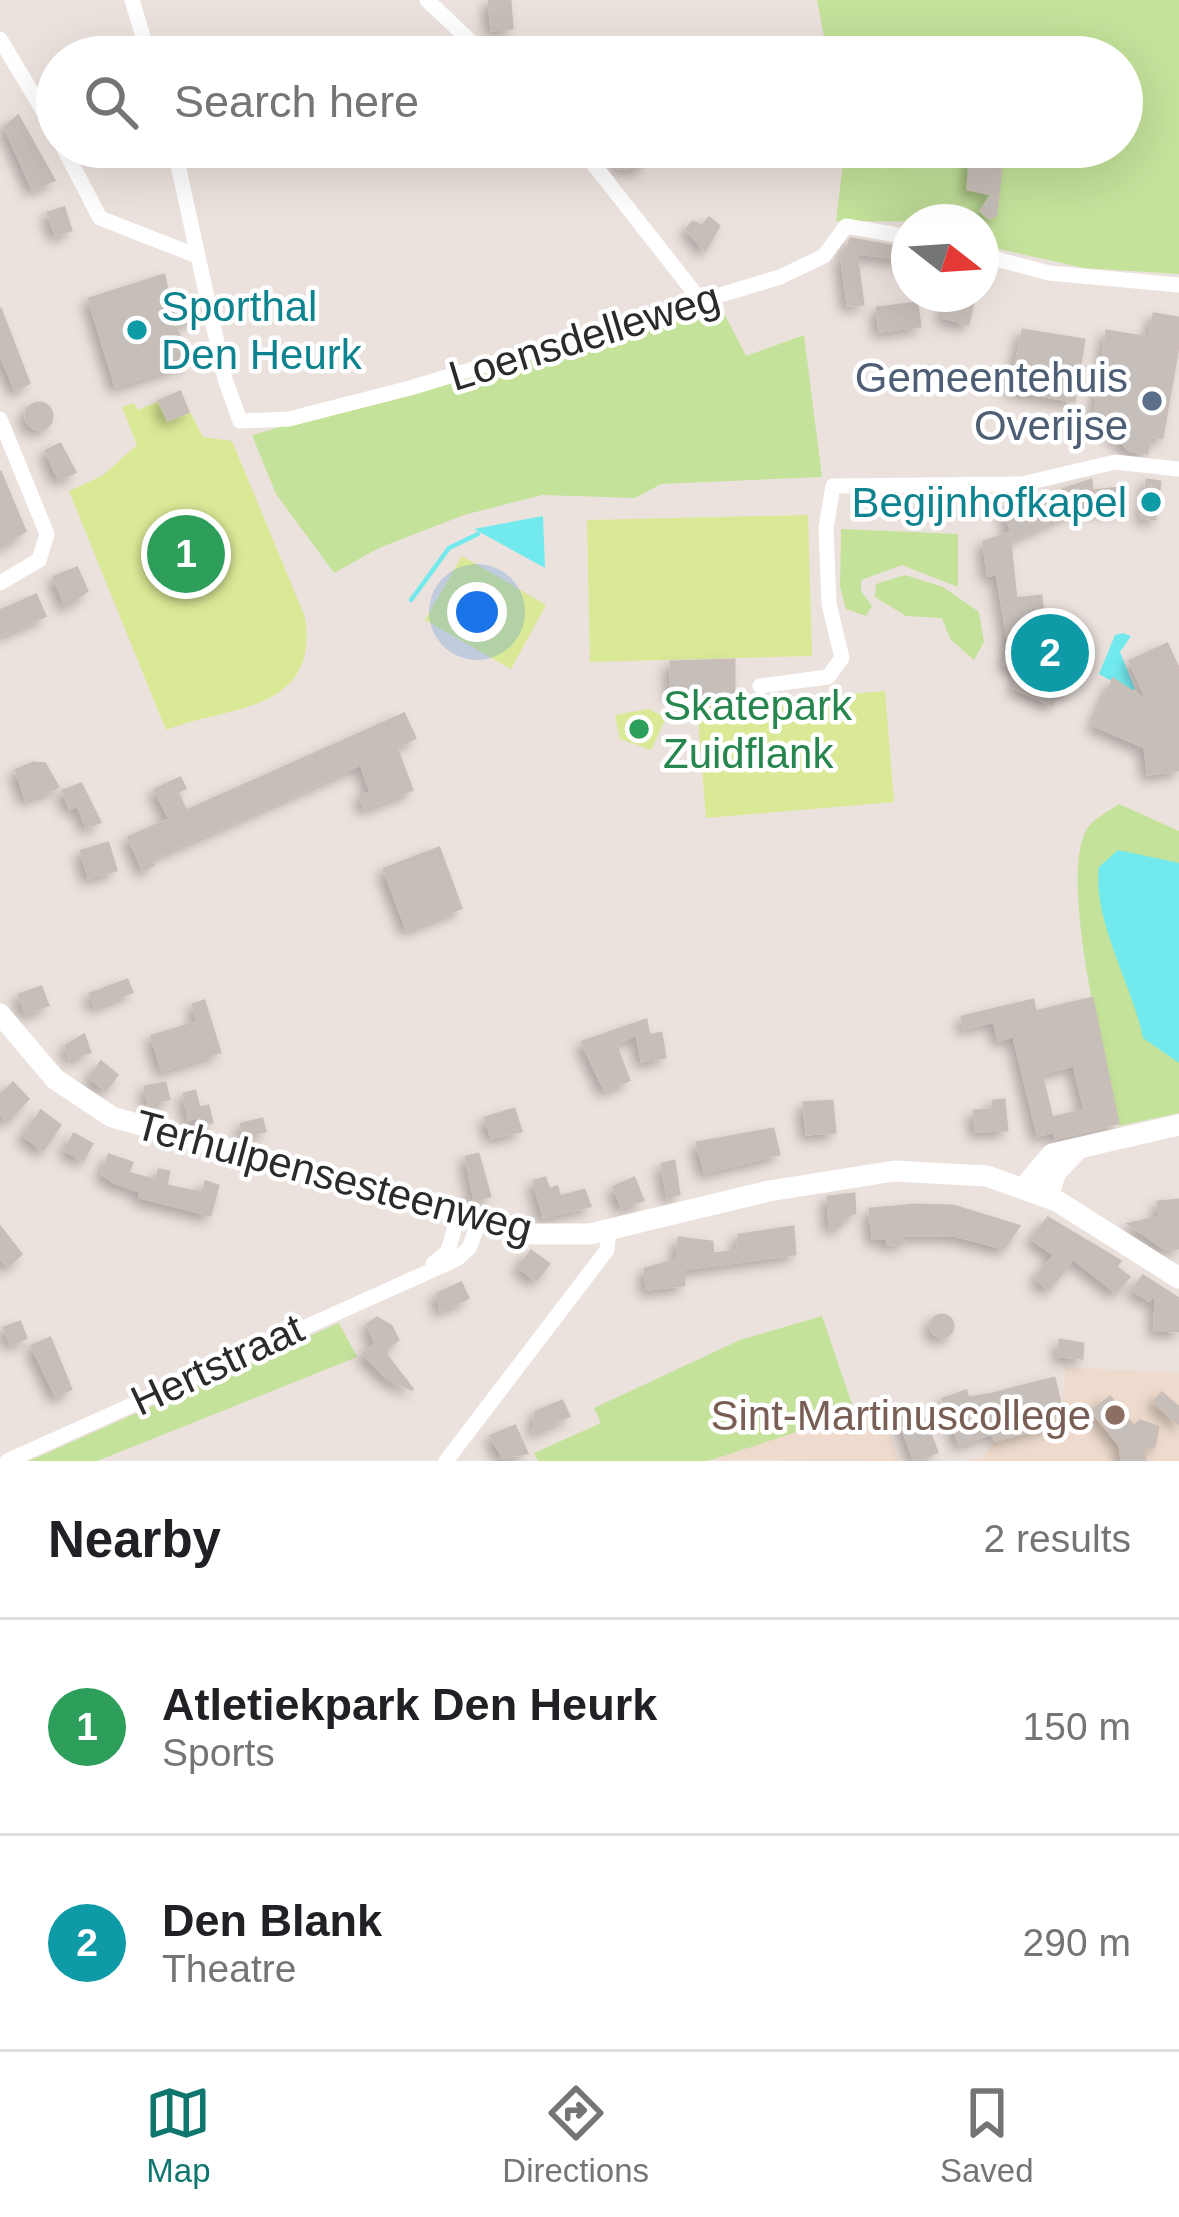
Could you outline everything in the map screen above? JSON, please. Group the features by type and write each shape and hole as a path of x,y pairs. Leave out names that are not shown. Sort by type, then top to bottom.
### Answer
{"main road":[{"name":"Terhulpensesteenweg","path":"0,1014 56,1079 112,1117 533,1234 609,1230 769,1191 893,1171 945,1170 1048,1196 1179,1278"},
{"path":"1024,1187 1052,1154 1179,1125"},
{"path":"1048,1196 1056,1172 1078,1149"}],"street":[{"path":"132,0 142,36"},
{"path":"428,0 465,36"},
{"path":"0,39 36,99"},
{"path":"74,168 100,218 197,256"},
{"path":"178,168 197,256"},
{"path":"596,168 701,301"},
{"name":"Loensdelleweg","path":"197,256 230,400 240,421 290,418 410,388 701,301 812,262 833,247 846,226 891,234"},
{"path":"999,260 1049,273 1179,284"},
{"path":"0,419 47,534 39,560 28,572 0,583"},
{"path":"760,686 828,677 842,658 829,604 826,528 833,486 1022,484 1114,462 1179,469"},
{"name":"Hertstraat","path":"7,1461 464,1254 468,1219"},
{"path":"446,1461 607,1250 609,1230"}],"shaded area":[{"name":"Sint-Martinuscollege","path":"1065,1367 1179,1373 1179,1461 969,1461 983,1456 996,1439 1054,1425 1051,1414 1062,1410"},
{"name":"Sint-Martinuscollege","path":"878,1404 899,1461 707,1460 855,1413"}],"green space":[{"path":"817,0 1179,0 1179,274 1084,268 999,249 999,204 891,204 891,221 836,221 842,168 1143,168 1143,36 824,36"},
{"path":"719,303 746,356 804,335 822,477 661,484 635,498 542,495 464,515 379,548 334,573 276,494 252,435"},
{"path":"180,392 203,437 232,441 305,617 306,649 298,673 263,701 166,730 69,491 102,476 137,445 122,407 134,403 138,410"},
{"path":"808,515 812,656 590,662 587,520"},
{"path":"841,529 958,534 958,587 902,565 861,580 861,591 872,606 866,616 846,609 840,587"},
{"path":"462,556 546,605 511,669 425,620"},
{"path":"905,575 943,587 979,612 984,642 974,660 950,639 942,618 906,616 875,597 876,584"},
{"path":"885,691 894,802 706,818 697,707"},
{"name":"Skatepark Zuidflank","path":"649,709 666,718 651,750 620,739 615,715"},
{"path":"1119,804 1179,831 1179,1113 1119,1126 1087,971 1078,883 1080,849 1089,826"},
{"path":"822,1316 855,1413 708,1461 538,1461 534,1453 601,1423 594,1408 740,1340"},
{"path":"339,1323 357,1357 97,1461 29,1461"}],"water":[{"path":"543,516 545,568 474,529"},
{"path":"1115,635 1131,636 1120,652 1135,689 1131,692 1099,674"},
{"path":"1118,850 1179,863 1179,1063 1143,1038 1107,930 1099,867"}],"building":[{"path":"489,0 510,0 512,28 492,30"},
{"path":"18,116 36,148 36,168 47,168 54,180 33,189 5,127"},
{"path":"970,168 1001,168 997,204 986,204 992,194 968,189"},
{"path":"64,208 71,230 56,235 48,213"},
{"path":"709,218 719,226 705,250 687,229 693,222 702,226"},
{"path":"851,239 891,246 891,257 856,253 863,304 848,305 842,261"},
{"name":"Sporthal Den Heurk","path":"164,275 170,305 195,298 198,314 176,326 187,363 116,386 89,299"},
{"path":"0,308 29,383 16,390 0,354"},
{"path":"877,308 918,312 920,326 880,331"},
{"path":"945,312 971,312 968,324 943,317"},
{"path":"1154,314 1179,318 1179,341 1162,438 1150,436 1147,453 1129,450 1095,414 1107,331 1149,338"},
{"path":"1023,330 1084,340 1074,401 1011,390"},
{"path":"180,392 188,412 168,420 159,401"},
{"path":"39,403 52,416 39,429 26,416"},
{"path":"60,444 75,472 59,479 46,451"},
{"path":"0,471 25,531 0,547"},
{"path":"1091,480 1092,491 1120,488 1122,509 1076,509 1014,538 1004,510"},
{"name":"Begijnhofkapel","path":"1147,480 1160,482 1155,519 1142,517"},
{"path":"1009,533 1016,599 1041,596 1044,625 1087,644 1066,692 1059,689 1052,705 1014,688 1021,671 1004,664 1009,652 1007,632 997,574 988,575 984,542"},
{"path":"77,568 87,591 66,606 54,577"},
{"path":"36,595 45,616 0,635 0,611"},
{"path":"1167,644 1179,670 1179,770 1148,774 1145,747 1094,725 1113,679 1148,702 1130,661"},
{"path":"734,660 734,692 671,694 671,662"},
{"path":"404,714 415,738 396,747 412,790 365,808 360,796 371,792 361,764 149,859 153,865 143,870 129,837 170,819 155,790 180,778 185,788 177,792 186,811"},
{"path":"45,764 58,787 26,799 16,770"},
{"path":"81,784 100,822 87,827 78,805 70,808 63,791"},
{"path":"108,843 116,870 89,878 81,851"},
{"path":"439,848 461,908 407,929 384,869"},
{"path":"127,980 132,992 95,1006 90,994"},
{"path":"41,987 48,1005 26,1013 19,995"},
{"path":"1092,998 1118,1123 1056,1138 1054,1132 1038,1135 1014,1036 999,1040 994,1021 964,1028 962,1017 1033,1000 1035,1012","holes":["1074,1065 1085,1110 1052,1118 1041,1073"]},
{"path":"204,1001 220,1052 162,1070 152,1036 199,1022 193,1005"},
{"path":"646,1020 649,1036 661,1033 665,1057 642,1061 637,1034 615,1043 629,1080 605,1090 582,1042"},
{"path":"84,1035 90,1052 70,1058 66,1046"},
{"path":"101,1062 117,1075 106,1090 90,1078"},
{"path":"13,1083 28,1099 7,1121 0,1114 0,1096"},
{"path":"165,1083 169,1099 149,1104 145,1087"},
{"path":"195,1091 199,1108 208,1106 212,1122 200,1125 198,1117 189,1119 184,1094"},
{"path":"1004,1100 1007,1130 976,1131 974,1111 994,1110 993,1101"},
{"path":"832,1101 835,1132 807,1134 804,1103"},
{"path":"514,1109 521,1131 492,1137 485,1118"},
{"path":"41,1111 60,1125 43,1150 24,1136"},
{"path":"262,1119 265,1131 244,1136 241,1124"},
{"path":"773,1129 779,1154 705,1172 697,1143"},
{"path":"74,1134 92,1144 83,1160 65,1150"},
{"path":"478,1154 490,1196 475,1200 466,1157"},
{"path":"109,1155 132,1163 128,1173 156,1181 159,1170 169,1172 166,1186 203,1193 206,1182 218,1186 210,1215 140,1197 140,1191 114,1182 102,1174"},
{"path":"674,1161 679,1194 668,1197 662,1164"},
{"path":"545,1178 549,1190 557,1187 560,1197 584,1190 590,1206 544,1217 534,1181"},
{"path":"634,1178 643,1200 622,1207 614,1187"},
{"path":"854,1194 855,1213 841,1218 842,1226 830,1227 828,1197"},
{"path":"1179,1200 1179,1248 1164,1248 1129,1224 1160,1217 1158,1202"},
{"path":"953,1206 1019,1226 1004,1248 954,1235 902,1235 903,1243 888,1244 887,1238 873,1238 870,1209"},
{"path":"1048,1218 1120,1261 1116,1267 1129,1277 1116,1292 1073,1258 1049,1289 1036,1278 1055,1255 1032,1239"},
{"path":"0,1227 21,1254 8,1266 0,1258"},
{"path":"793,1227 795,1254 683,1269 684,1285 647,1289 645,1269 677,1260 679,1238 712,1242 713,1254 738,1251 739,1235"},
{"path":"531,1251 549,1264 536,1280 519,1267"},
{"path":"1143,1276 1179,1299 1179,1331 1155,1330 1156,1291 1149,1300 1133,1290"},
{"path":"461,1283 468,1298 441,1310 437,1294"},
{"path":"942,1315 953,1326 942,1337 931,1326"},
{"path":"377,1318 391,1326 398,1340 385,1349 386,1355 413,1390 387,1378 363,1354 376,1344 368,1324"},
{"path":"20,1322 26,1338 11,1344 4,1328"},
{"path":"50,1338 71,1389 56,1396 32,1346"},
{"path":"1060,1340 1083,1344 1082,1358 1059,1356"},
{"path":"1054,1378 1062,1411 1051,1414 1054,1425 996,1440 991,1433 960,1444 943,1399 966,1391 968,1398 993,1394"},
{"path":"1162,1393 1179,1408 1179,1424 1154,1402"},
{"path":"1110,1397 1134,1427 1140,1421 1158,1427 1154,1446 1143,1447 1145,1461 1122,1461 1120,1445 1092,1411"},
{"path":"562,1401 569,1416 534,1432 536,1412"},
{"path":"920,1407 937,1452 915,1461 898,1416"},
{"path":"515,1426 527,1453 503,1457 491,1436"}],"waterway":[{"path":"411,600 449,548 478,534"}],"place":[{"name":"Sporthal Den Heurk","path":"137,330"},
{"name":"Gemeentehuis Overijse","path":"1152,401"},
{"name":"Begijnhofkapel","path":"1151,502"},
{"name":"Atletiekpark Den Heurk","path":"186,554"},
{"name":"Den Blank","path":"1050,653"},
{"name":"Skatepark Zuidflank","path":"639,729"},
{"name":"Sint-Martinuscollege","path":"1115,1415"}]}
